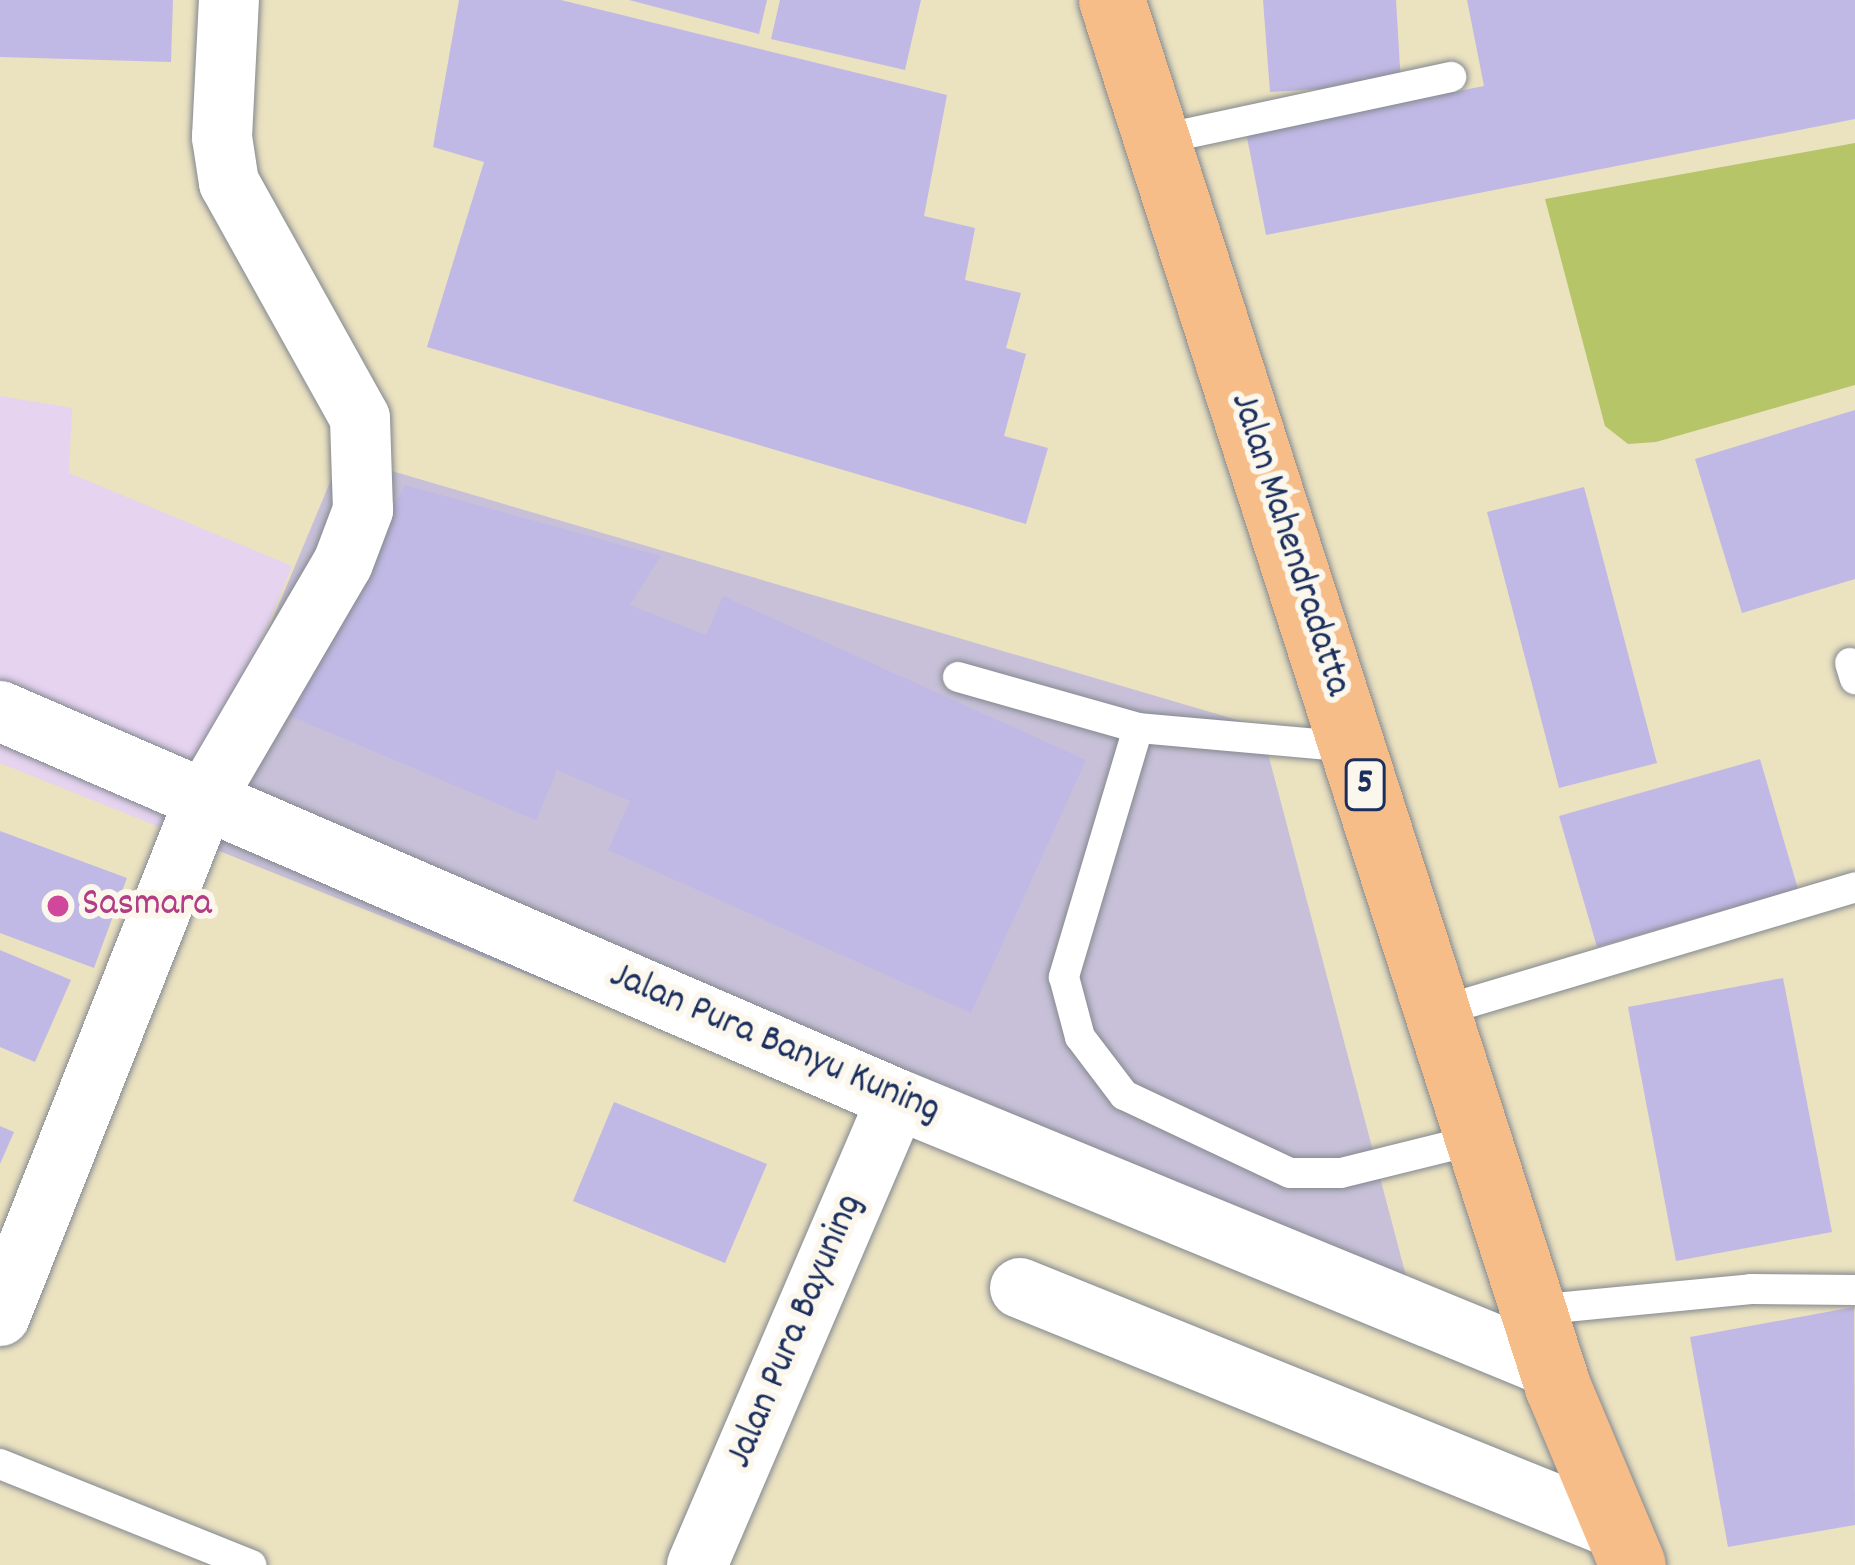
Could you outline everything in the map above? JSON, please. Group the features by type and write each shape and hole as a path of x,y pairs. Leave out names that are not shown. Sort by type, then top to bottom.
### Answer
{"highway":[{"name":"Jalan Mahendradatta","path":"1112,0 1543,1339 1627,1548"}],"street":[{"path":"0,1316 205,799 343,563 363,510 366,461 360,418 338,369 229,183 222,137 229,0"},
{"name":"Jalan Pura Banyu Kuning","path":"0,711 897,1099 1543,1339"},
{"name":"Jalan Pura Bayuning","path":"697,1565 897,1099"},
{"path":"1019,1288 1627,1548"}],"lane":[{"path":"1157,140 1451,77"},
{"path":"958,677 1138,728 1353,747"},
{"path":"1138,728 1064,976 1080,1037 1124,1095 1290,1173 1341,1173 1478,1139"},
{"path":"1437,1012 1855,887"},
{"path":"1543,1339 1650,1295 1855,1289"},
{"path":"0,1464 250,1565"}],"shaded area":[{"path":"0,396 72,408 69,473 292,566 182,836 0,763"},
{"path":"341,456 1261,727 1415,1310 765,1070 182,836"}],"green space":[{"path":"1855,143 1855,385 1656,442 1628,444 1605,426 1545,199"}],"building":[{"path":"0,0 173,0 171,62 0,57"},
{"path":"459,0 561,0 947,95 924,216 975,228 965,280 1021,293 1006,348 1026,354 1004,436 1048,448 1026,524 427,347 484,162 433,147"},
{"path":"629,0 767,0 759,34"},
{"path":"780,0 921,0 905,70 771,39"},
{"path":"1263,0 1396,0 1401,84 1270,92"},
{"path":"1467,0 1855,0 1855,119 1266,235 1246,132 1484,86"},
{"path":"1855,410 1855,579 1742,613 1695,459"},
{"path":"405,485 661,556 630,605 706,635 723,596 1086,760 971,1013 608,850 630,801 557,770 536,820 283,713"},
{"path":"1584,487 1657,763 1559,788 1487,512"},
{"path":"1760,759 1798,889 1597,947 1559,816"},
{"name":"Sasmara","path":"0,831 127,878 94,968 0,933"},
{"path":"0,950 71,980 35,1062 0,1047"},
{"path":"1783,978 1832,1232 1676,1261 1628,1007"},
{"path":"614,1102 767,1164 725,1263 573,1201"},
{"path":"0,1126 14,1132 0,1164"},
{"path":"1854,1307 1855,1525 1728,1547 1690,1337"}],"place":[{"name":"Sasmara","path":"58,906"}]}
